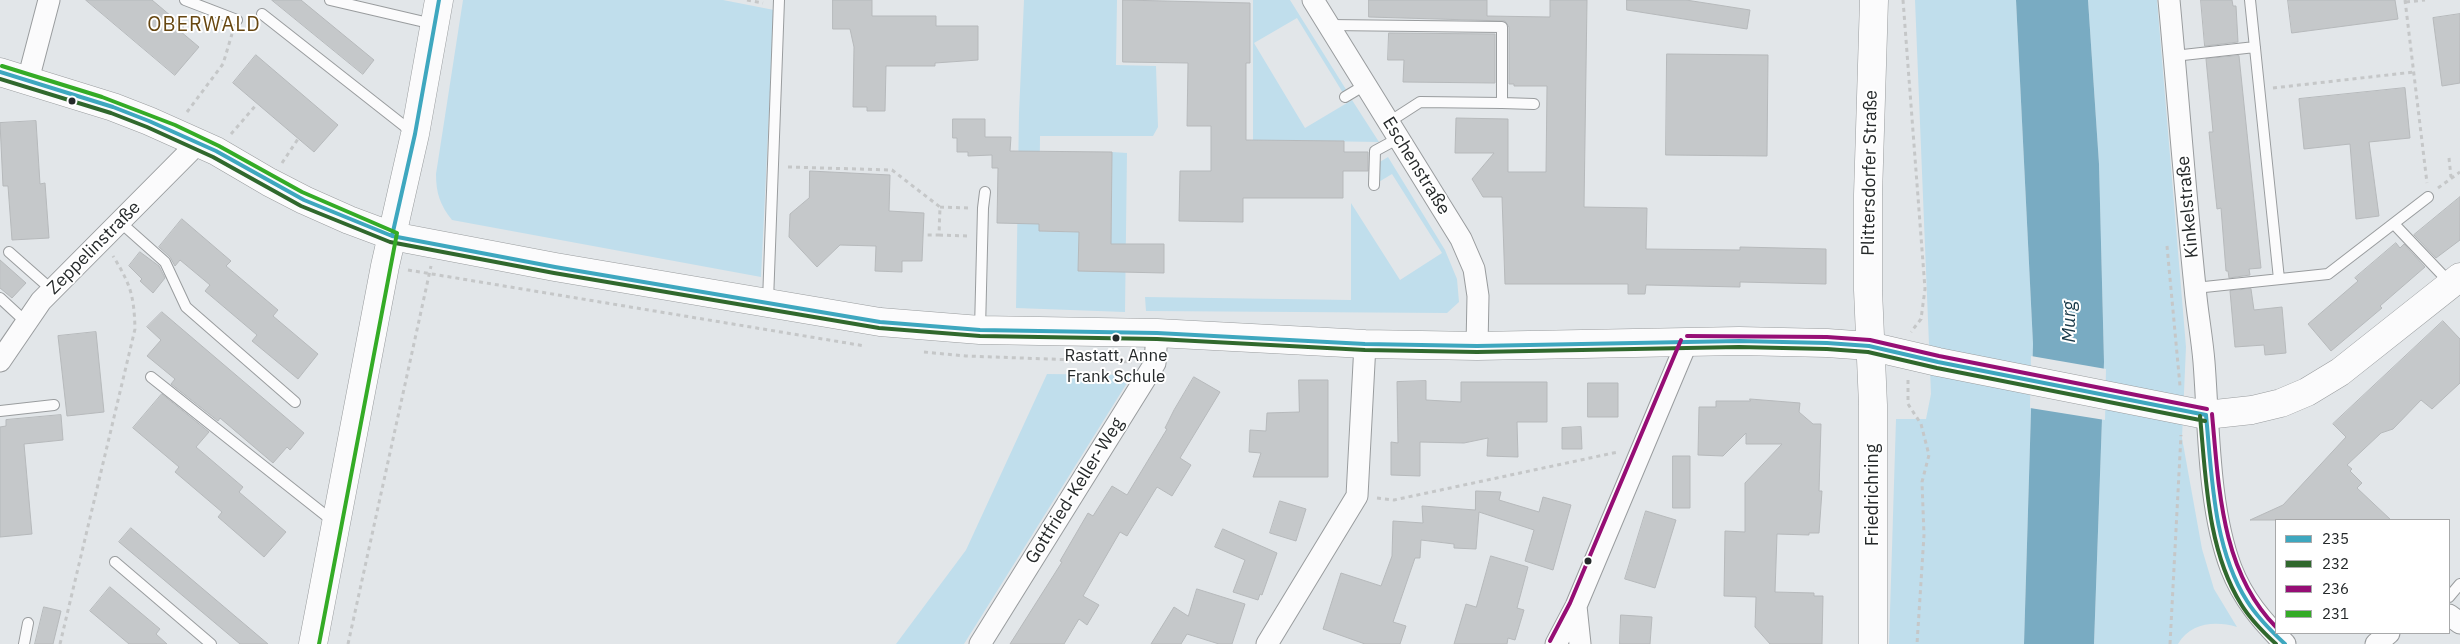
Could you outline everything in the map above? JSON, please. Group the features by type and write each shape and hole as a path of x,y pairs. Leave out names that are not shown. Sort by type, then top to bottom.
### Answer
{"main road":[{"name":"Plittersdorfer Straße","path":"1870,346 1868,195 1874,0"},
{"path":"313,644 392,236 415,134 437,12"},
{"path":"0,72 113,107 173,131 207,147 304,200 392,236 555,267 880,322 980,330 1157,333 1364,344 1477,346 1688,342 1827,343 1870,346 1938,362 2186,412 2252,410 2281,403 2307,392 2340,372 2456,281"},
{"name":"Friedrichring","path":"1870,346 1873,405 1873,644"}],"street":[{"path":"28,80 49,0"},
{"name":"Eschenstraße","path":"1314,0 1461,239 1474,268 1478,296 1477,346"},
{"name":"Kinkelstraße","path":"2169,0 2195,288 2204,360 2186,412 2231,568 2243,596 2257,616 2285,644"},
{"name":"Zeppelinstraße","path":"0,361 26,322 52,290 120,222 207,147"},
{"name":"Gottfried-Keller-Weg","path":"980,644 1155,363 1157,333"},
{"path":"1556,644 1576,606 1688,342"},
{"path":"1267,644 1357,496 1364,344"},
{"path":"1576,606 1580,644"},
{"path":"2376,644 2388,634"}],"lane":[{"path":"185,0 237,20"},
{"path":"330,0 437,12"},
{"path":"768,303 779,0"},
{"path":"2250,0 2279,279"},
{"path":"262,14 415,134"},
{"path":"1330,25 1502,27 1502,103"},
{"path":"2174,56 2255,47"},
{"path":"1345,97 1365,84"},
{"path":"1374,185 1375,151 1420,102 1534,104"},
{"path":"980,330 985,192"},
{"path":"2195,288 2328,274 2428,196"},
{"path":"120,222 165,262 186,307 295,402"},
{"path":"2394,224 2456,281"},
{"path":"9,252 52,290"},
{"path":"0,298 26,322"},
{"path":"151,377 337,524"},
{"path":"0,411 54,405"},
{"path":"115,562 211,644"},
{"path":"2450,596 2460,584"},
{"path":"24,644 28,623"}],"path":[{"path":"1903,0 1926,289 1924,305"},
{"path":"2425,0 2405,1 2428,196"},
{"path":"173,131 222,64 237,20"},
{"path":"2259,89 2414,72"},
{"path":"207,147 257,104"},
{"path":"2449,158 2451,178"},
{"path":"772,167 892,170 940,207 983,208"},
{"path":"2428,196 2460,172"},
{"path":"939,235 940,207"},
{"path":"925,235 982,237"},
{"path":"60,644 135,329 134,305 129,282 103,239"},
{"path":"348,644 428,273 439,245"},
{"path":"2170,644 2186,412"},
{"path":"1917,644 1924,535 1922,482 1929,455 1921,424"},
{"path":"1357,496 1394,500 1643,447"}],"shaded area":[{"path":"463,0 723,0 774,10 761,277 452,220 444,209 440,198 436,174"},
{"path":"1024,0 1117,0 1116,65 1156,66 1158,127 1153,136 1040,136 1039,231 1111,232 1112,152 1127,153 1125,312 1016,308 1019,113"},
{"path":"1253,0 1290,0 1347,91 1343,93 1297,18 1254,43 1305,128 1352,100 1379,142 1253,140"},
{"path":"1915,0 2016,0 2033,344 2024,644 1889,644 1896,419 1926,419 1931,394"},
{"path":"2088,0 2157,0 2186,347 2182,438 2202,549 2214,589 2237,627 2213,624 2197,627 2183,637 2178,644 2094,644 2104,362 2099,164"},
{"path":"1388,157 1445,250 1457,279 1459,302 1447,313 1146,311 1145,297 1351,300 1351,203 1400,280 1442,253 1392,174 1377,183 1378,163"},
{"path":"1047,374 1132,375 964,644 896,644 966,550"}],"water":[{"name":"Murg","path":"2016,0 2088,0 2099,164 2104,362 2094,644 2024,644 2033,344"}],"pier":[{"path":"2031,356 2106,369 2105,420 2030,408"}],"building":[{"path":"86,0 152,0 184,27 180,31 199,47 175,75"},
{"path":"272,0 301,0 374,60 363,74"},
{"path":"833,0 872,0 872,16 936,16 936,26 978,26 978,60 935,63 935,66 886,66 885,111 867,111 867,107 853,107 854,47 850,29 833,29"},
{"path":"1123,0 1250,3 1250,63 1246,63 1246,140 1344,141 1344,152 1368,152 1368,171 1343,171 1343,198 1243,198 1243,222 1179,221 1180,171 1211,171 1211,126 1187,126 1188,63 1123,62"},
{"path":"1369,0 1487,0 1487,16 1550,17 1550,0 1587,0 1584,207 1647,208 1646,249 1740,250 1740,247 1826,249 1826,284 1740,282 1740,287 1646,285 1645,294 1628,294 1628,284 1505,284 1502,197 1483,197 1472,179 1494,153 1455,153 1456,118 1508,119 1508,172 1546,172 1547,86 1514,86 1514,84 1509,84 1509,27 1505,21 1369,17"},
{"path":"1627,0 1686,0 1750,10 1747,29 1627,10"},
{"path":"2201,0 2232,0 2233,6 2236,6 2238,42 2205,46"},
{"path":"2288,0 2395,0 2398,19 2292,33"},
{"path":"2460,14 2460,83 2442,86 2433,18"},
{"path":"1389,33 1495,34 1495,83 1403,82 1404,60 1388,60"},
{"path":"1667,54 1768,55 1767,156 1666,155"},
{"path":"256,55 338,125 314,152 233,83"},
{"path":"2239,56 2261,268 2249,269 2250,275 2229,278 2228,271 2226,271 2221,208 2217,209 2209,132 2213,132 2206,59"},
{"path":"2405,88 2410,138 2369,142 2379,216 2356,219 2350,144 2304,149 2299,99"},
{"path":"953,119 985,119 985,137 1011,137 1010,151 1112,152 1111,244 1164,244 1164,273 1078,271 1079,232 1039,231 1039,224 997,223 998,168 992,168 992,155 968,156 968,152 957,152 957,138 953,138"},
{"path":"36,121 40,184 45,183 49,238 12,240 8,186 3,186 0,123"},
{"path":"810,171 890,175 889,211 924,213 922,261 902,261 902,272 875,271 876,246 840,245 817,267 789,237 790,214 809,198"},
{"path":"2460,197 2460,240 2436,258 2414,235"},
{"path":"182,219 231,261 226,266 278,310 273,316 318,354 298,379 252,341 257,335 205,291 210,285 180,260 175,266 170,257 159,247"},
{"path":"2396,243 2400,248 2404,244 2425,267 2380,306 2382,308 2331,351 2308,324 2358,281 2355,278"},
{"path":"140,252 159,266 165,278 153,293 140,281 142,279 129,266"},
{"path":"0,260 26,283 12,298 0,288"},
{"path":"2251,289 2254,310 2282,307 2286,353 2265,355 2264,345 2235,347 2230,291"},
{"path":"162,312 304,433 290,450 287,447 273,463 220,418 218,421 171,384 175,379 147,356 161,340 147,327"},
{"path":"2443,321 2460,339 2460,383 2432,409 2421,400 2393,429 2381,433 2347,465 2352,469 2350,471 2362,483 2357,488 2390,519 2250,520 2283,505 2346,437 2333,424"},
{"path":"96,332 104,412 67,416 58,336"},
{"path":"1194,377 1220,392 1180,458 1191,465 1172,496 1157,487 1127,536 1120,532 1083,596 1099,605 1087,625 1079,619 1064,644 1010,644 1062,562 1060,561 1088,513 1093,516 1112,486 1127,495 1167,429 1165,428 1174,410"},
{"path":"1299,380 1328,380 1328,477 1253,477 1261,453 1249,452 1250,430 1266,431 1267,413 1299,412"},
{"path":"1426,381 1426,400 1461,402 1461,382 1547,382 1547,422 1517,422 1518,457 1487,456 1488,438 1464,443 1420,442 1420,476 1391,475 1391,442 1398,443 1397,382"},
{"path":"1588,383 1618,383 1618,417 1588,417"},
{"path":"162,394 209,432 196,447 243,487 239,492 286,532 264,557 218,517 222,512 175,472 179,467 133,428"},
{"path":"1750,399 1800,403 1799,412 1813,424 1821,424 1819,491 1822,491 1819,533 1809,533 1809,535 1777,534 1775,592 1814,593 1814,596 1823,596 1822,644 1770,644 1755,627 1756,597 1724,596 1725,531 1745,532 1745,483 1782,444 1746,444 1746,433 1723,456 1698,455 1699,407 1716,407 1716,401 1750,401"},
{"path":"61,415 63,440 24,444 32,534 0,537 0,427 6,426 6,420"},
{"path":"1581,427 1582,449 1562,449 1562,428"},
{"path":"1673,456 1690,456 1690,508 1673,508"},
{"path":"1476,491 1501,492 1499,500 1539,512 1543,497 1571,505 1553,570 1525,561 1534,530 1479,512 1476,549 1454,548 1454,544 1421,540 1420,558 1415,558 1393,622 1406,626 1400,644 1365,644 1323,629 1341,573 1381,586 1392,556 1393,521 1423,523 1422,506 1475,510"},
{"path":"1280,501 1306,509 1296,541 1270,533"},
{"path":"1646,511 1676,520 1655,588 1625,579"},
{"path":"131,528 268,644 240,644 119,542"},
{"path":"1223,529 1277,553 1262,595 1260,594 1258,600 1233,592 1245,560 1215,547"},
{"path":"1491,556 1528,567 1517,608 1524,610 1515,640 1508,638 1507,644 1454,644 1466,604 1476,607"},
{"path":"110,587 160,629 156,634 167,644 129,644 90,611"},
{"path":"1197,589 1245,604 1232,644 1219,644 1187,634 1181,644 1151,644 1174,607 1188,616"},
{"path":"44,607 61,611 53,644 35,644"},
{"path":"1621,615 1652,617 1650,644 1620,644"}],"transit line":[{"name":"235","path":"392,236 415,134 439,0"},
{"name":"231","path":"2,66 102,97 175,125 219,146 302,192 397,233 319,644"},
{"name":"235","path":"0,72 113,107 149,121 216,151 304,200 392,236 555,267 880,322 980,330 1157,333 1365,344 1477,346 1739,341 1827,343 1869,346 1938,362 2206,415"},
{"name":"232","path":"0,79 111,113 147,127 213,157 301,206 390,242 554,273 879,328 980,336 1157,339 1365,350 1477,352 1739,347 1827,349 1868,352 1937,368 2205,421"},
{"name":"236","path":"1687,336 1827,337 1870,340 1939,356 2207,409"},
{"name":"236","path":"1550,641 1570,603 1681,340"},
{"name":"236","path":"2212,414 2221,499 2233,555 2258,605 2275,626"},
{"name":"235","path":"2206,415 2216,511 2227,558 2236,580 2251,607 2264,624 2285,644"},
{"name":"232","path":"2200,416 2210,513 2221,560 2241,604 2257,625 2276,644"}],"place":[{"name":"Rastatt, Anne Frank Schule","path":"1116,338"}],"district":[{"name":"OBERWALD","path":"204,25"}]}
